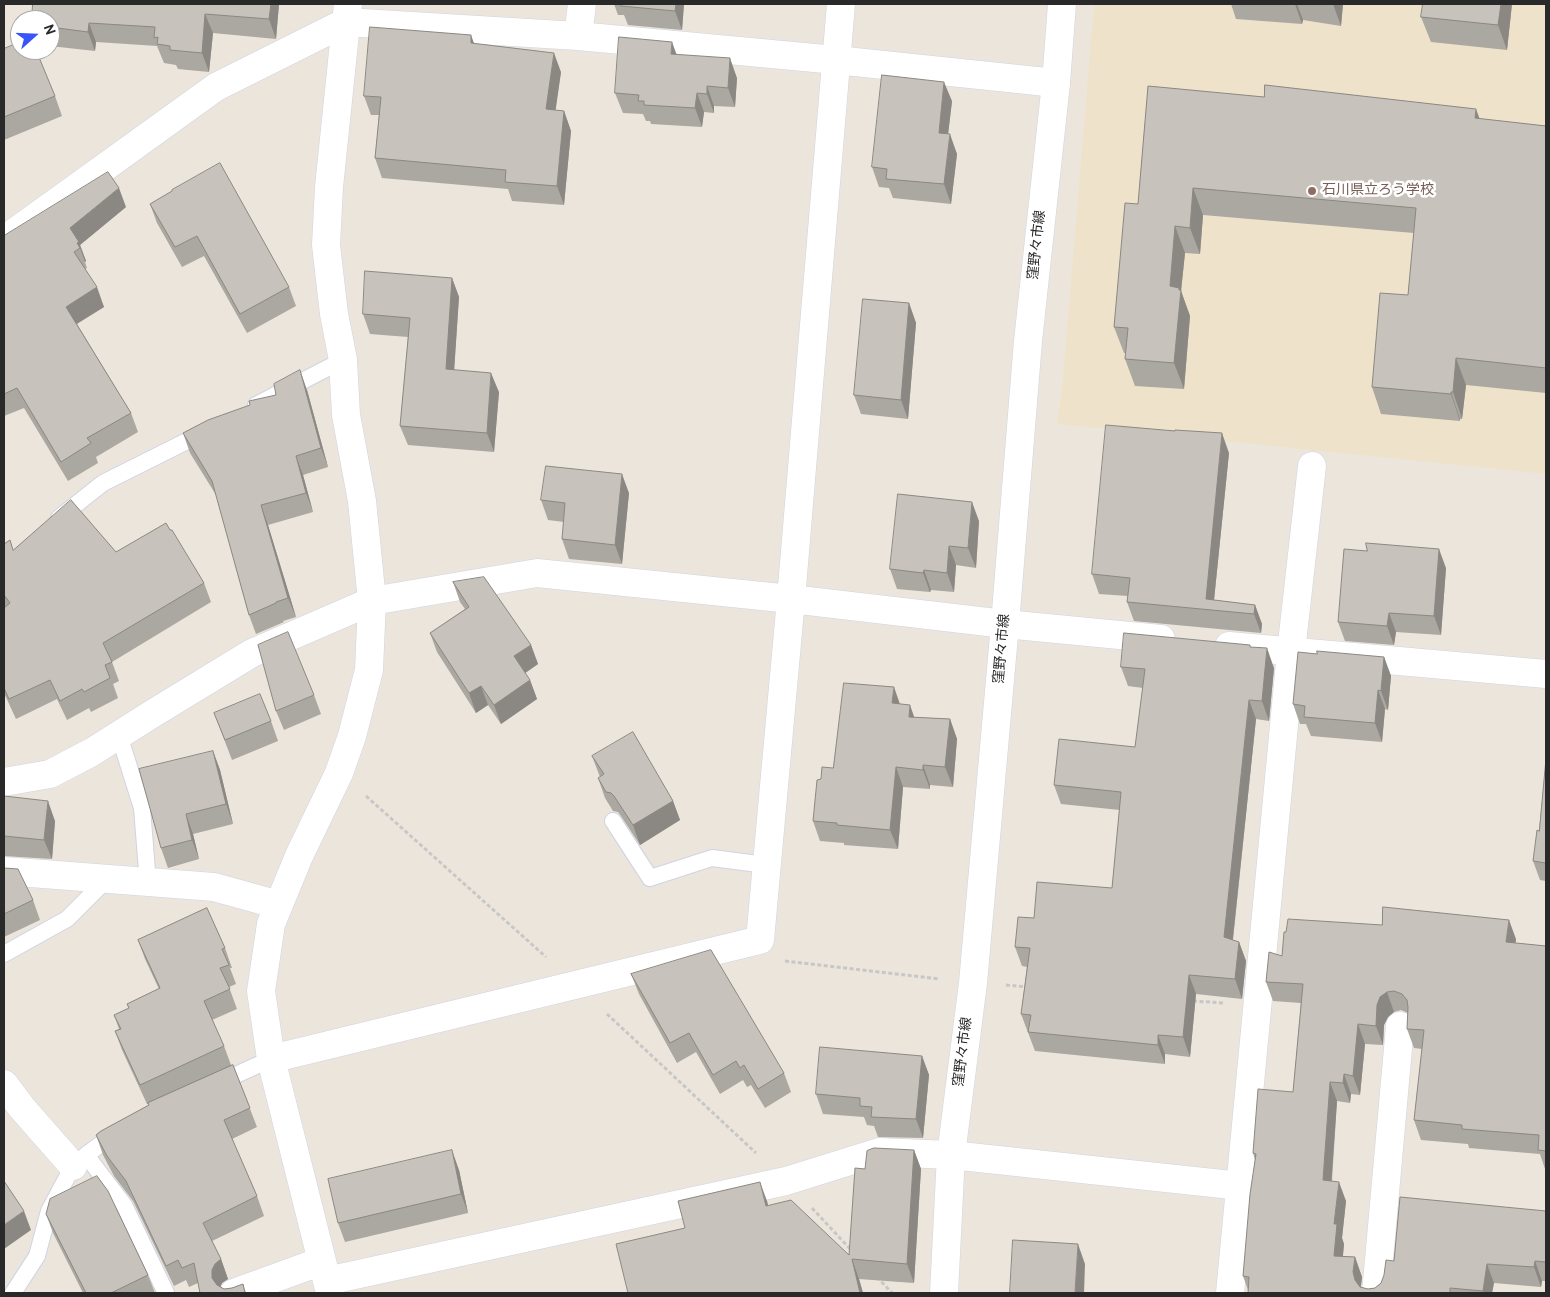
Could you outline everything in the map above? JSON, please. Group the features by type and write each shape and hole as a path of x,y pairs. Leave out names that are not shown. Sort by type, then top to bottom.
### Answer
{"street":[{"path":"578,36 582,4"},
{"path":"271,1059 760,940 842,4"},
{"name":"窪野々市線","path":"944,1293 951,1155 973,982 1028,341 1056,83 1062,4"},
{"path":"326,1278 271,1059 261,991 271,924 299,856 339,773 352,736 369,670 372,601 362,501 346,415 343,360 334,314 326,245 329,187 347,13"},
{"path":"4,240 216,87 347,13 1056,83"},
{"path":"1230,1293 1291,652 1312,466"},
{"path":"4,782 50,774 92,752 252,653 372,601 537,573 791,599 1005,624 1291,652 1546,674"},
{"path":"4,871 214,887 279,905"},
{"path":"1376,1293 1400,1026"},
{"path":"4,1084 22,1108 79,1160"},
{"path":"234,1293 326,1278 786,1181 879,1152 951,1155 1241,1186"}],"lane":[{"path":"238,415 343,360"},
{"path":"45,530 103,483 221,424"},
{"path":"119,735 142,808 148,883"},
{"path":"613,821 650,878 712,858 766,865"},
{"path":"4,954 68,919 107,879"},
{"path":"199,1091 271,1059"},
{"path":"12,1293 37,1256 49,1211 79,1160 129,1124"},
{"path":"79,1160 124,1205 166,1293"}],"path":[{"path":"339,773 577,985 786,1181 852,1251"},
{"path":"761,928 780,960 1032,987"},
{"path":"1189,1000 1258,1006"},
{"path":"872,1272 892,1293"}],"shaded area":[{"name":"石川県立ろう学校","path":"1094,4 1546,4 1546,474 1057,424 1063,378"}],"building":[{"path":"33,4 271,4 269,19 205,14 202,53 170,50 170,46 157,44 158,37 154,38 155,27 89,23 88,32 60,28 60,10 33,10"},
{"path":"621,4 676,4 675,11 621,6"},
{"path":"1423,4 1501,4 1498,25 1421,17"},
{"path":"370,27 471,35 471,43 554,53 546,109 564,111 557,186 505,182 506,170 375,158 381,97 364,96"},
{"path":"619,37 672,42 671,54 730,58 728,88 707,86 707,94 697,93 695,108 644,105 644,101 638,101 639,95 615,93"},
{"path":"10,46 10,60 40,60 55,96 4,117 4,49"},
{"path":"882,75 944,82 939,133 950,134 944,184 886,179 887,169 872,167"},
{"path":"1265,85 1476,109 1475,118 1546,126 1546,368 1456,358 1453,392 1451,394 1372,387 1380,293 1408,295 1416,208 1193,188 1190,228 1175,226 1170,286 1181,290 1174,363 1125,359 1128,328 1114,327 1125,203 1138,204 1148,86 1264,97"},
{"path":"220,163 289,287 240,314 197,236 175,247 150,204"},
{"path":"108,172 119,188 70,228 79,242 77,243 80,248 74,252 97,287 66,307 131,413 87,438 91,443 61,462 17,388 4,394 4,236"},
{"path":"365,271 452,278 446,369 491,373 487,433 400,426 410,318 363,314"},
{"path":"863,299 909,303 901,400 854,395"},
{"path":"300,370 321,448 296,456 306,493 261,505 288,598 249,615 212,481 183,433 208,420 250,405 249,401 276,395 274,384"},
{"path":"1106,425 1222,433 1206,599 1255,605 1254,614 1127,602 1130,578 1092,574"},
{"path":"546,466 622,474 615,545 562,539 565,503 541,500"},
{"path":"898,494 972,502 968,548 949,546 947,573 924,570 923,573 890,569"},
{"path":"71,500 116,552 166,523 204,583 103,643 112,662 105,665 110,678 84,692 82,689 60,701 50,680 9,699 4,688 4,608 10,603 4,595 4,544 10,540 13,550"},
{"path":"1366,543 1439,549 1434,616 1389,613 1387,626 1338,622 1344,549 1367,551"},
{"path":"484,577 531,645 514,656 530,680 494,705 481,686 469,693 430,633 469,607 453,582"},
{"path":"288,632 314,695 276,711 258,645"},
{"path":"1124,633 1267,648 1262,701 1249,700 1224,937 1239,942 1235,979 1189,975 1183,1037 1158,1035 1158,1045 1028,1032 1031,1015 1021,1014 1030,948 1015,947 1018,917 1034,918 1037,882 1112,888 1121,792 1054,785 1059,739 1135,747 1145,669 1121,667"},
{"path":"1317,651 1384,657 1381,691 1378,690 1375,723 1304,717 1305,706 1293,704 1298,652 1317,654"},
{"path":"844,683 894,687 892,703 910,705 909,717 950,719 945,767 923,765 923,770 896,767 890,830 813,821 817,780 821,779 822,767 833,768"},
{"path":"260,694 271,721 225,740 214,713"},
{"path":"633,732 673,801 633,825 614,796 606,792 598,778 604,774 592,756"},
{"path":"213,751 226,804 186,814 192,840 161,848 139,769"},
{"path":"1546,759 1546,863 1533,861 1537,830 1539,831"},
{"path":"4,796 48,801 44,840 4,836"},
{"path":"4,868 18,869 33,900 4,914"},
{"path":"1383,907 1509,920 1506,942 1546,946 1546,1151 1538,1150 1539,1135 1462,1129 1462,1125 1414,1120 1424,1030 1407,1029 1407,1000 1402,994 1394,991 1387,992 1380,997 1377,1005 1376,1026 1358,1024 1353,1076 1344,1074 1343,1083 1330,1082 1323,1180 1339,1182 1334,1224 1337,1224 1334,1256 1355,1257 1353,1272 1355,1280 1360,1287 1375,1288 1381,1283 1386,1260 1394,1261 1400,1197 1546,1211 1546,1262 1535,1261 1534,1267 1487,1264 1483,1291 1450,1288 1450,1293 1248,1293 1249,1277 1243,1276 1250,1194 1256,1154 1253,1153 1258,1089 1293,1092 1303,984 1266,982 1269,952 1282,956 1284,932 1286,932 1288,919 1382,925"},
{"path":"207,908 225,948 222,949 229,965 220,968 230,989 204,1001 224,1046 140,1085 115,1031 121,1029 114,1015 129,1008 127,1004 160,988 138,940"},
{"path":"711,950 784,1073 758,1089 744,1065 740,1068 736,1061 713,1075 689,1033 670,1043 631,974"},
{"path":"820,1047 922,1056 916,1119 871,1117 872,1107 860,1106 860,1098 816,1094"},
{"path":"233,1065 250,1108 224,1120 257,1196 203,1223 221,1259 212,1270 212,1278 217,1285 224,1289 243,1284 245,1293 200,1293 194,1263 182,1268 178,1260 166,1266 126,1181 107,1156 96,1135 149,1105 148,1103"},
{"path":"874,1148 914,1150 907,1264 852,1259 860,1293 628,1293 616,1244 685,1228 678,1201 760,1182 766,1206 791,1200 849,1255 855,1168 865,1169 867,1151"},
{"path":"452,1150 461,1194 338,1223 328,1179"},
{"path":"97,1176 108,1191 148,1275 111,1293 86,1293 46,1214 50,1199"},
{"path":"4,1181 24,1211 4,1225"},
{"path":"1013,1240 1078,1244 1075,1293 1010,1293"}],"place":[{"name":"石川県立ろう学校","path":"1312,191"}]}
